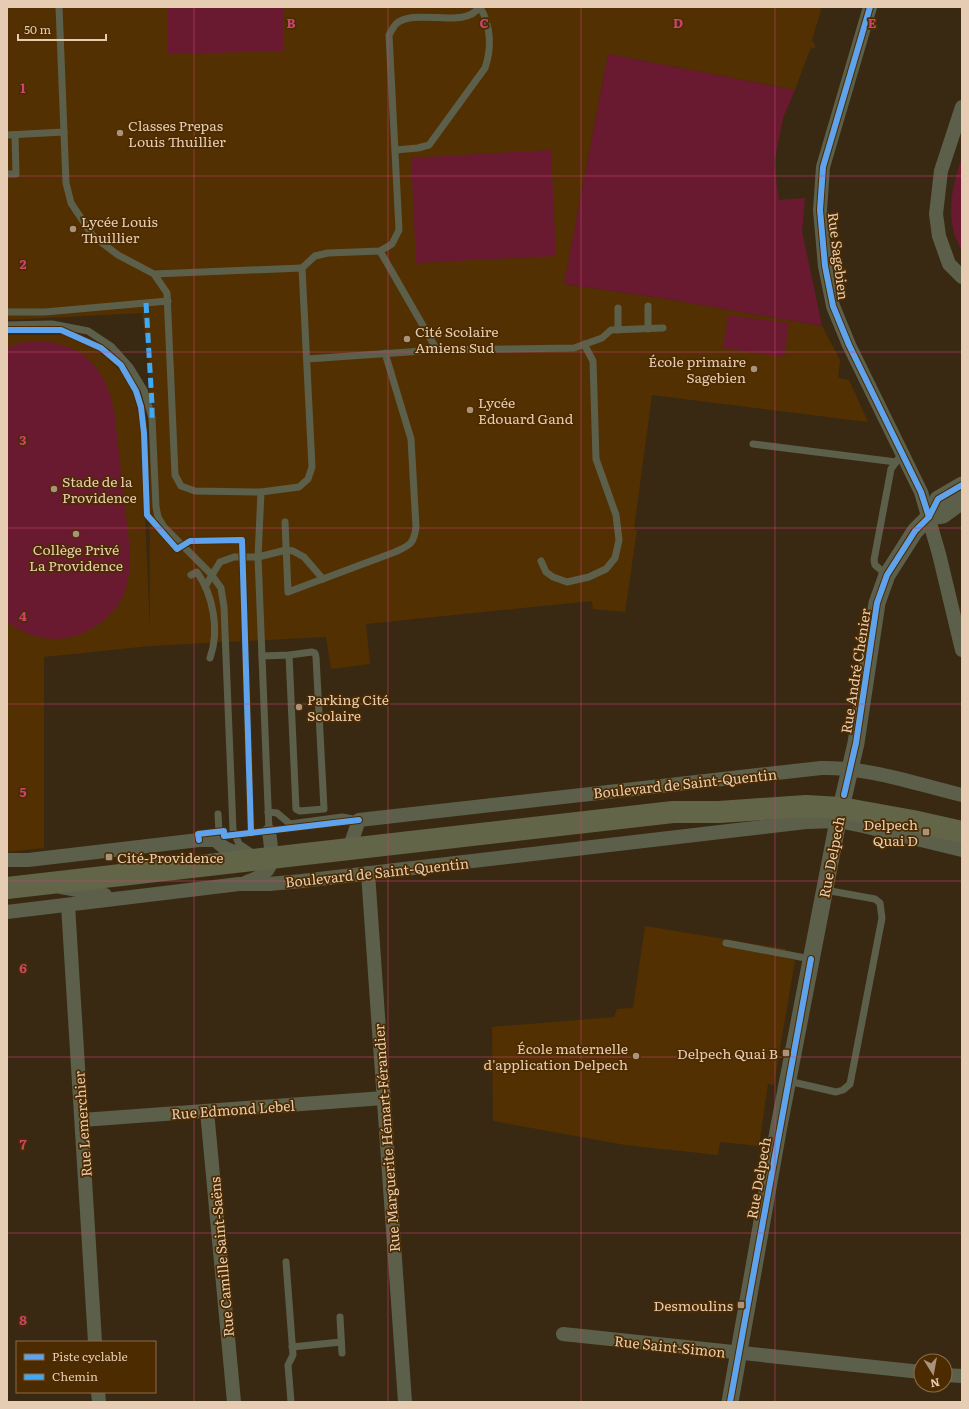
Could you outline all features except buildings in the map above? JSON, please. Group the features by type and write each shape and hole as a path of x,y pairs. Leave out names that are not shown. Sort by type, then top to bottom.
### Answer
{"main road":[{"path":"841,808 879,799 962,820"},
{"name":"Boulevard de Saint-Quentin","path":"7,888 683,812 719,812 806,806 841,808"},
{"path":"841,808 913,821 962,832"}],"street":[{"name":"Rue Sagebien","path":"870,7 823,167 820,210 825,266 833,306 849,345 899,457 921,492 929,517 962,650"},
{"path":"962,107 941,171 936,214 939,236 949,264 962,277"},
{"name":"Rue André Chénier","path":"841,808 856,744 878,603 887,576 915,531 929,517 938,499 962,485"},
{"name":"Rue André Chénier","path":"929,517 943,515 962,501"},
{"name":"Boulevard de Saint-Quentin","path":"349,849 359,820 821,768 850,769 962,795"},
{"path":"841,808 962,850"},
{"name":"Boulevard de Saint-Quentin","path":"7,912 239,884 269,884 747,830 806,822 841,808"},
{"name":"Rue Delpech","path":"730,1402 811,958 841,808"},
{"name":"Boulevard de Saint-Quentin","path":"683,812 747,830"},
{"path":"239,884 260,878 268,871 267,858 269,831"},
{"path":"7,860 28,860 199,840 216,840"},
{"name":"Boulevard de Saint-Quentin","path":"216,840 220,846 232,852 267,858"},
{"name":"Rue Marguerite Hémart-Férandier","path":"368,873 405,1402"},
{"path":"46,884 88,893 123,897"},
{"name":"Rue Lemerchier","path":"68,905 95,1341"},
{"name":"Rue Edmond Lebel","path":"82,1120 384,1098"},
{"name":"Rue Camille Saint-Saëns","path":"208,1111 234,1402"},
{"name":"Rue Saint-Simon","path":"563,1334 913,1371"}],"lane":[{"path":"59,7 66,183 71,203 92,236 118,255 154,274 167,292 175,475 181,486 196,491 261,492 299,487 308,479 312,467 302,268"},
{"path":"154,274 302,268 315,256 328,253 380,251 392,244 399,230 389,35 396,24 408,19 466,17 476,12 480,7 485,15 490,40 489,56 486,68 429,145 418,148 395,150"},
{"path":"7,135 64,132"},
{"path":"7,174 16,174 15,135"},
{"path":"380,251 437,350"},
{"path":"7,312 45,312 168,301"},
{"path":"648,306 648,329"},
{"path":"618,308 618,330"},
{"path":"7,325 52,324 88,331 112,347 130,367 144,390 152,418 156,507 158,517 164,527 211,574 221,588 224,606 233,830 239,844 267,858"},
{"path":"307,359 437,350 574,348 602,338 611,330 663,328"},
{"path":"541,561 546,572 553,577 567,582 589,577 606,570 615,558 619,540 616,515 596,459 593,361 584,344"},
{"path":"285,522 288,592 402,549 409,546 414,539 416,527 411,438 385,353"},
{"path":"753,444 899,457 891,469 874,560 875,565 887,576"},
{"path":"261,492 258,557 269,831"},
{"path":"206,585 211,574 220,562 234,557 258,557 286,550 304,557 323,579"},
{"path":"191,575 197,572 206,585 211,601 214,648 210,658"},
{"path":"262,656 315,653 324,809 300,811 296,809 289,655"},
{"path":"268,812 277,813 290,824 342,817 359,820"},
{"path":"216,840 219,832 218,814"},
{"path":"788,1082 836,1092 850,1084 880,925 882,909 880,903 875,899 824,890"},
{"path":"726,943 811,958"},
{"path":"286,1262 293,1355 288,1365 291,1402"},
{"path":"340,1318 342,1353"},
{"path":"292,1347 341,1342"}],"shaded area":[{"name":"Cité Scolaire Amiens Sud","path":"7,7 822,7 812,40 816,47 812,49 811,47 795,90 608,54 564,284 667,299 822,326 840,360 838,378 849,380 868,422 652,395 634,529 637,530 625,612 593,609 592,601 366,624 370,664 331,669 326,637 150,646 44,657 44,848 7,852 7,335 62,335 87,344 107,358 123,374 135,398 141,423 150,631 149,359 142,313 7,320"},
{"path":"167,7 283,7 284,51 168,54"},
{"path":"608,54 795,90 783,118 774,164 779,200 805,198 802,231 822,326 667,299 564,284"},
{"path":"551,150 556,256 416,263 411,158"},
{"path":"962,157 962,252 955,237 951,210 954,183"},
{"path":"728,315 789,323 784,357 723,348"},
{"name":"Collège Privé La Providence","path":"33,341 64,345 77,351 97,368 104,380 110,394 114,410 129,539 130,568 126,588 119,603 109,616 96,626 81,634 62,639 42,638 15,628 7,622 7,348 16,344"},
{"name":"École maternelle d'application Delpech","path":"645,926 786,949 785,958 795,960 774,1085 768,1084 759,1146 720,1142 718,1155 625,1145 493,1121 492,1027 614,1017 617,1009 633,1008"}],"marked path":[{"path":"146,303 152,418"}],"cycle path":[{"path":"870,7 823,167 820,210 825,266 833,306 849,345 921,492 929,517"},
{"path":"7,330 61,330 101,348 121,365 136,391 141,407 144,433 147,515 177,549 190,541 242,540 251,833"},
{"path":"844,795 856,743 877,603 887,575 915,531 929,517 938,499 962,485"},
{"path":"199,840 198,834 224,831 224,836 359,820"},
{"path":"730,1402 811,959"}],"place":[{"name":"Classes Prepas Louis Thuillier","path":"120,133"},
{"name":"Lycée Louis Thuillier","path":"73,229"},
{"name":"Cité Scolaire Amiens Sud","path":"407,339"},
{"name":"École primaire Sagebien","path":"754,369"},
{"name":"Lycée Edouard Gand","path":"470,410"},
{"name":"Stade de la Providence","path":"54,489"},
{"name":"Collège Privé La Providence","path":"76,534"},
{"name":"Parking Cité Scolaire","path":"299,707"},
{"name":"Delpech Quai D","path":"926,832"},
{"name":"Cité-Providence","path":"109,857"},
{"name":"Delpech Quai B","path":"786,1053"},
{"name":"École maternelle d'application Delpech","path":"636,1056"},
{"name":"Desmoulins","path":"741,1305"}]}
